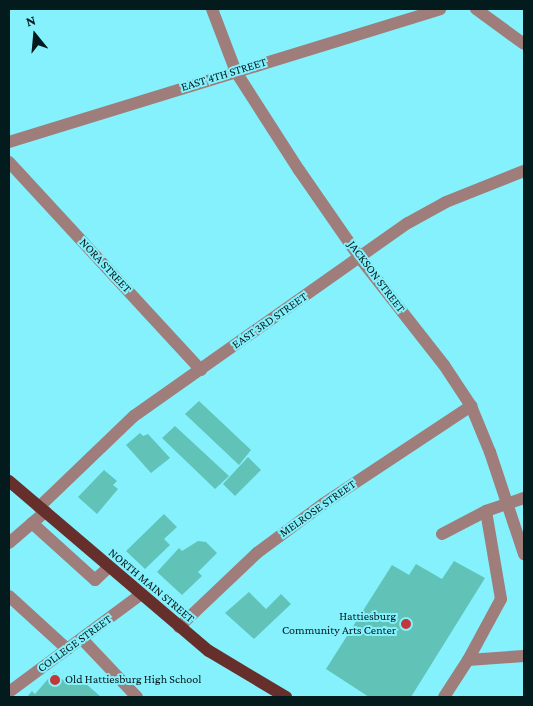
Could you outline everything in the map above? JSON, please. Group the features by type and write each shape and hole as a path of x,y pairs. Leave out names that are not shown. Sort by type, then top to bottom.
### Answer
{"main road":[{"name":"NORTH MAIN STREET","path":"9,481 108,568 209,651 286,697"}],"street":[{"name":"JACKSON STREET","path":"212,9 236,72 360,258 444,365 471,406 508,503 524,554"},
{"name":"EAST 4TH STREET","path":"9,142 440,9"},
{"path":"476,9 524,44"},
{"name":"NORA STREET","path":"9,162 201,370"},
{"name":"EAST 3RD STREET","path":"9,543 32,523 42,509 134,416 427,212 524,171"},
{"name":"MELROSE STREET","path":"179,627 257,553 323,504 471,406"},
{"path":"442,534 486,511 524,498"},
{"path":"444,697 468,660 500,599 486,511"},
{"path":"32,523 95,580 108,568"},
{"name":"COLLEGE STREET","path":"9,692 140,595"},
{"path":"9,596 67,649"},
{"path":"82,639 138,697"},
{"path":"468,660 524,656"}],"building":[{"path":"199,401 251,450 239,465 185,414"},
{"path":"175,426 229,476 215,489 162,438"},
{"path":"140,433 143,436 148,434 170,458 151,473 126,445"},
{"path":"248,457 261,470 235,496 223,484"},
{"path":"104,470 117,481 113,485 118,489 97,514 78,497"},
{"path":"164,514 177,527 164,539 170,545 145,569 126,551"},
{"path":"198,541 206,542 217,553 198,572 202,576 182,595 157,572 179,548 182,551"},
{"name":"Hattiesburg Community Arts Center","path":"454,561 485,578 411,697 369,697 326,669 392,565 409,575 416,564 442,579"},
{"path":"249,592 266,609 281,594 291,604 254,639 225,613"},
{"name":"Old Hattiesburg High School","path":"54,672 69,685 77,676 101,697 27,697 32,691 35,694"}],"place":[{"name":"Hattiesburg Community Arts Center","path":"406,624"},
{"name":"Old Hattiesburg High School","path":"55,680"}]}
